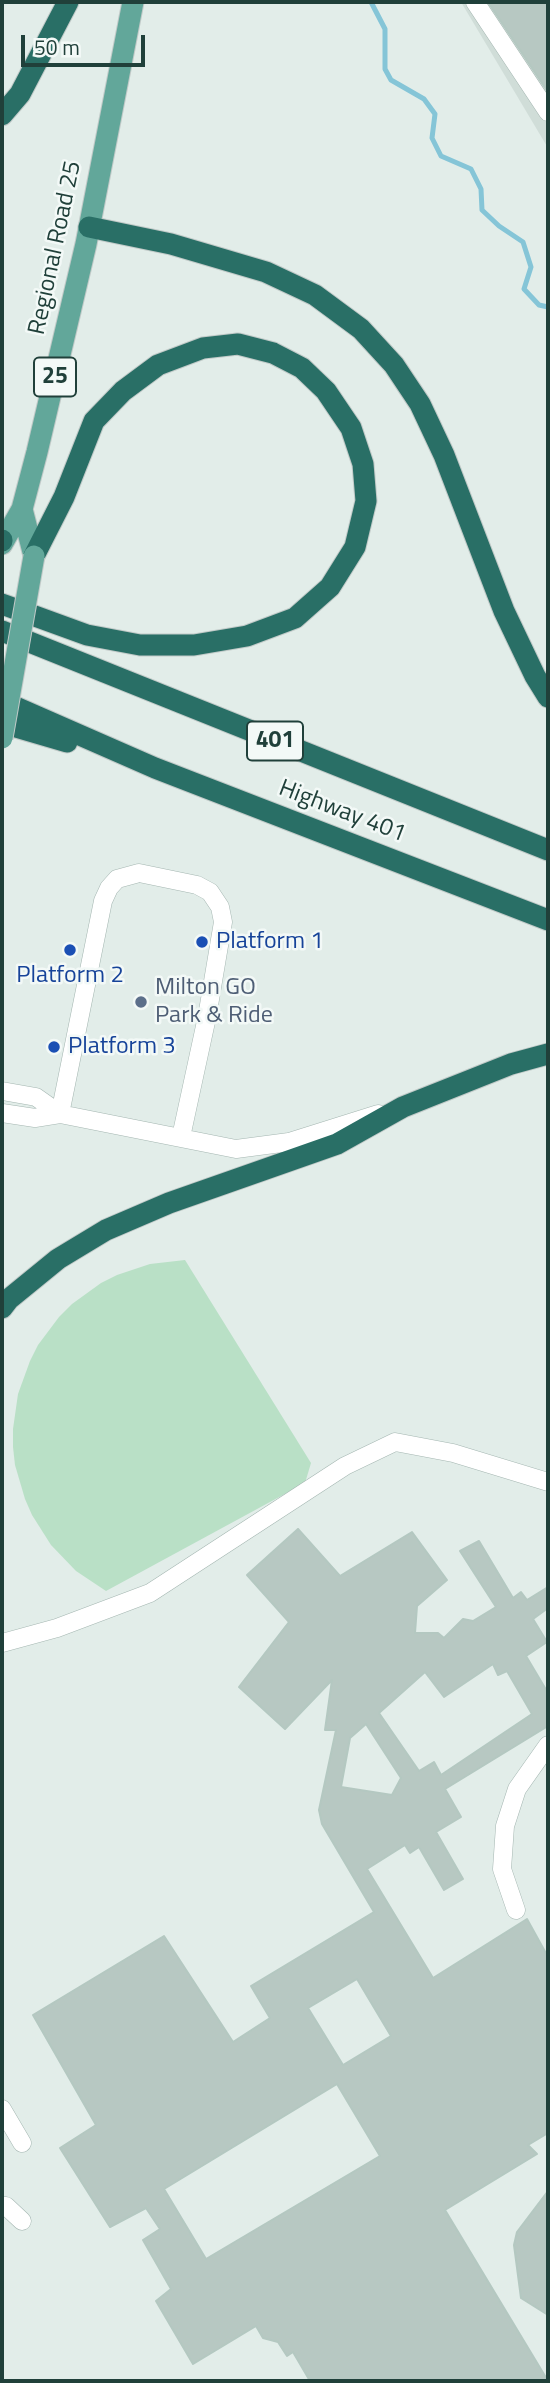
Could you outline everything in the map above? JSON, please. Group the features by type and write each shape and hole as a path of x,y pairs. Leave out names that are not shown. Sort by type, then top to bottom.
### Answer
{"highway":[{"path":"2,116 20,94 68,2"},
{"path":"89,227 171,244 266,272 315,295 361,329 394,365 420,404 443,455 504,611 548,697"},
{"path":"2,604 87,635 140,645 194,645 247,636 295,618 330,587 355,547 366,501 363,464 351,428 326,391 302,368 273,353 238,344 203,348 159,365 123,391 94,421 64,498 34,556"},
{"name":"Highway 401","path":"2,631 548,850"},
{"name":"Highway 401","path":"2,701 155,768 548,920"},
{"path":"2,723 155,768"},
{"path":"2,1308 9,1298 58,1259 106,1230 169,1203 337,1144 404,1107 511,1063 548,1054"}],"main road":[{"name":"Regional Road 25","path":"2,542 22,509 89,227 134,2"},
{"name":"25","path":"2,738 34,556 22,509"}],"lane":[{"path":"475,2 548,113"},
{"path":"60,1114 103,901 109,888 117,879 139,873 197,884 210,892 220,907 223,922 207,1017 181,1137"},
{"path":"2,1091 36,1097 60,1114"},
{"path":"2,1113 35,1118 60,1114 236,1149 289,1142 404,1107"},
{"path":"2,1643 57,1628 150,1593 345,1466 395,1442 453,1453 548,1482"},
{"path":"516,1910 502,1869 505,1826 517,1789 548,1745"},
{"path":"2,2109 22,2143"},
{"path":"2,2206 6,2206 22,2221"}],"shaded area":[{"path":"461,2 548,2 548,148"}],"green space":[{"path":"185,1260 311,1463 305,1483 106,1591 76,1571 51,1545 32,1515 15,1465 13,1429 18,1394 38,1345 72,1304 117,1275 150,1264"}],"building":[{"path":"488,2 548,2 548,92"},
{"path":"298,1529 340,1576 412,1532 447,1580 417,1606 415,1633 438,1633 444,1638 463,1619 473,1621 496,1607 460,1551 479,1541 513,1598 521,1592 527,1600 548,1587 548,1608 533,1619 547,1642 526,1656 548,1693 548,1726 445,1789 461,1817 436,1832 463,1879 444,1890 419,1847 410,1853 405,1845 367,1869 433,1978 527,1919 548,1957 548,2133 528,2145 537,2154 445,2210 548,2381 310,2381 293,2352 287,2356 278,2342 263,2338 256,2326 193,2364 156,2301 171,2289 143,2240 160,2229 146,2208 110,2227 60,2148 96,2125 33,2015 164,1936 233,2042 270,2018 251,1986 374,1912 322,1824 319,1810 336,1730 325,1730 332,1680 285,1729 239,1687 289,1622 247,1575","holes":["493,1664 498,1675 507,1671 532,1714 441,1775 434,1762 419,1771 379,1713 425,1672 444,1697","366,1724 401,1778 392,1795 341,1787 350,1738","357,1979 391,2036 343,2065 308,2008","337,2084 380,2156 206,2259 164,2189"]},
{"path":"548,2191 548,2315 521,2298 514,2245 517,2232"}],"waterway":[{"path":"371,2 385,29 385,69 391,80 424,99 435,114 432,138 441,156 471,169 481,189 482,210 499,226 523,242 531,267 524,289 539,305 548,307"}],"place":[{"name":"Platform 1","path":"202,942"},
{"name":"Platform 2","path":"70,950"},
{"name":"Milton GO Park & Ride","path":"141,1002"},
{"name":"Platform 3","path":"54,1047"}]}
